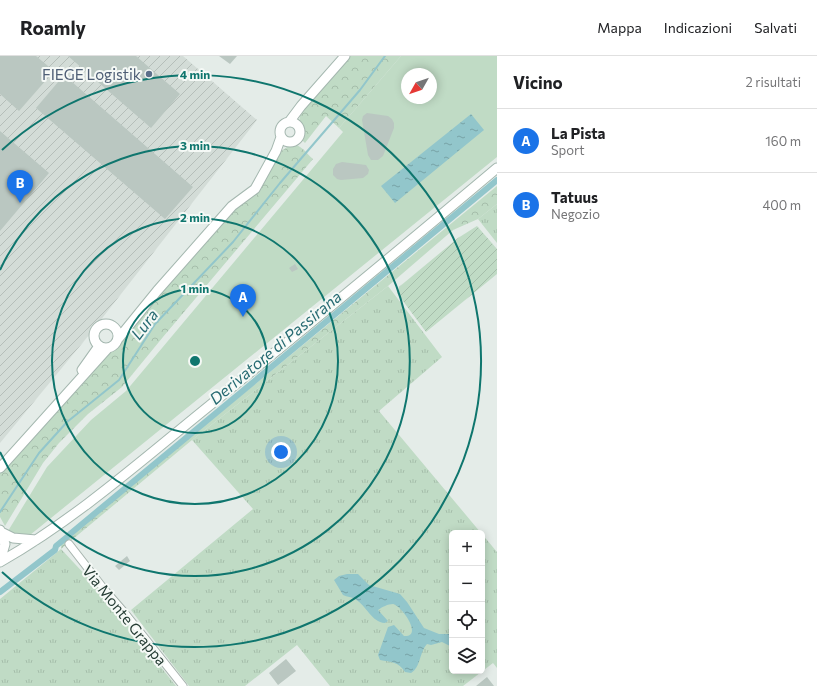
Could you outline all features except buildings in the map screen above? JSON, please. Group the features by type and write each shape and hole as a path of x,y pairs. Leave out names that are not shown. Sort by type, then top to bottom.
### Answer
{"street":[{"path":"293,124 301,106 345,56"},
{"path":"0,468 108,348 114,345 120,333 232,206 255,189 276,151 281,137 281,127 286,123 293,124 299,131 299,136 296,140 276,151"},
{"path":"281,137 283,140 290,142"},
{"path":"0,562 36,540 137,464 374,271 497,168"},
{"path":"108,348 99,346 96,343 94,337 98,328 108,325 120,333"},
{"path":"57,405 99,346"},
{"path":"1,531 13,538 36,540"},
{"path":"0,554 3,551 5,544 1,531"},
{"name":"Via Monte Grappa","path":"69,544 104,590 124,612 183,686"}],"shaded area":[{"path":"0,56 183,56 257,120 89,335 0,443"}],"green space":[{"path":"349,56 401,56 339,128 326,116 305,143 301,139 301,112"},
{"path":"401,56 497,56 497,157 30,535 23,536 8,531 47,467 91,420 126,391 343,132 339,128"},
{"path":"291,144 301,147 313,159 122,387 88,414 59,443 43,463 5,526 0,517 0,473 25,447 64,400 83,384 85,379 279,153"},
{"path":"497,186 497,204 478,219 453,230 388,286 192,440 61,549 61,543"},
{"path":"497,204 497,243 478,219"},
{"path":"477,226 497,249 497,274 426,332 397,293 399,287 458,238"},
{"path":"388,286 442,357 379,411 478,530 449,530 449,674 479,674 463,686 330,686 297,645 245,686 189,686 131,610 253,509 192,440"},
{"path":"485,538 497,552 497,668 493,663 485,669"},
{"path":"61,549 103,594 176,686 0,686 0,599"}],"water":[{"path":"471,114 484,130 395,203 381,186"},
{"path":"358,574 369,585 400,594 424,628 439,634 449,634 449,646 442,642 431,645 427,644 417,667 411,673 405,672 400,666 394,663 380,660 378,655 388,627 394,625 404,636 410,635 412,632 409,621 401,610 393,604 378,610 388,621 385,623 376,620 359,602 343,595 334,580 339,576"}],"waterway":[{"name":"Lura","path":"0,512 39,453 67,422 119,380 155,324 233,242 280,183 360,90 385,56"},
{"name":"Derivatore di Passirana","path":"70,534 497,180"},
{"name":"Derivatore di Passirana","path":"0,592 55,550 56,546 67,537"}],"place":[{"name":"FIEGE Logistik","path":"149,74"},
{"name":"Tatuus","path":"20,203"},
{"name":"La Pista","path":"243,317"}]}
